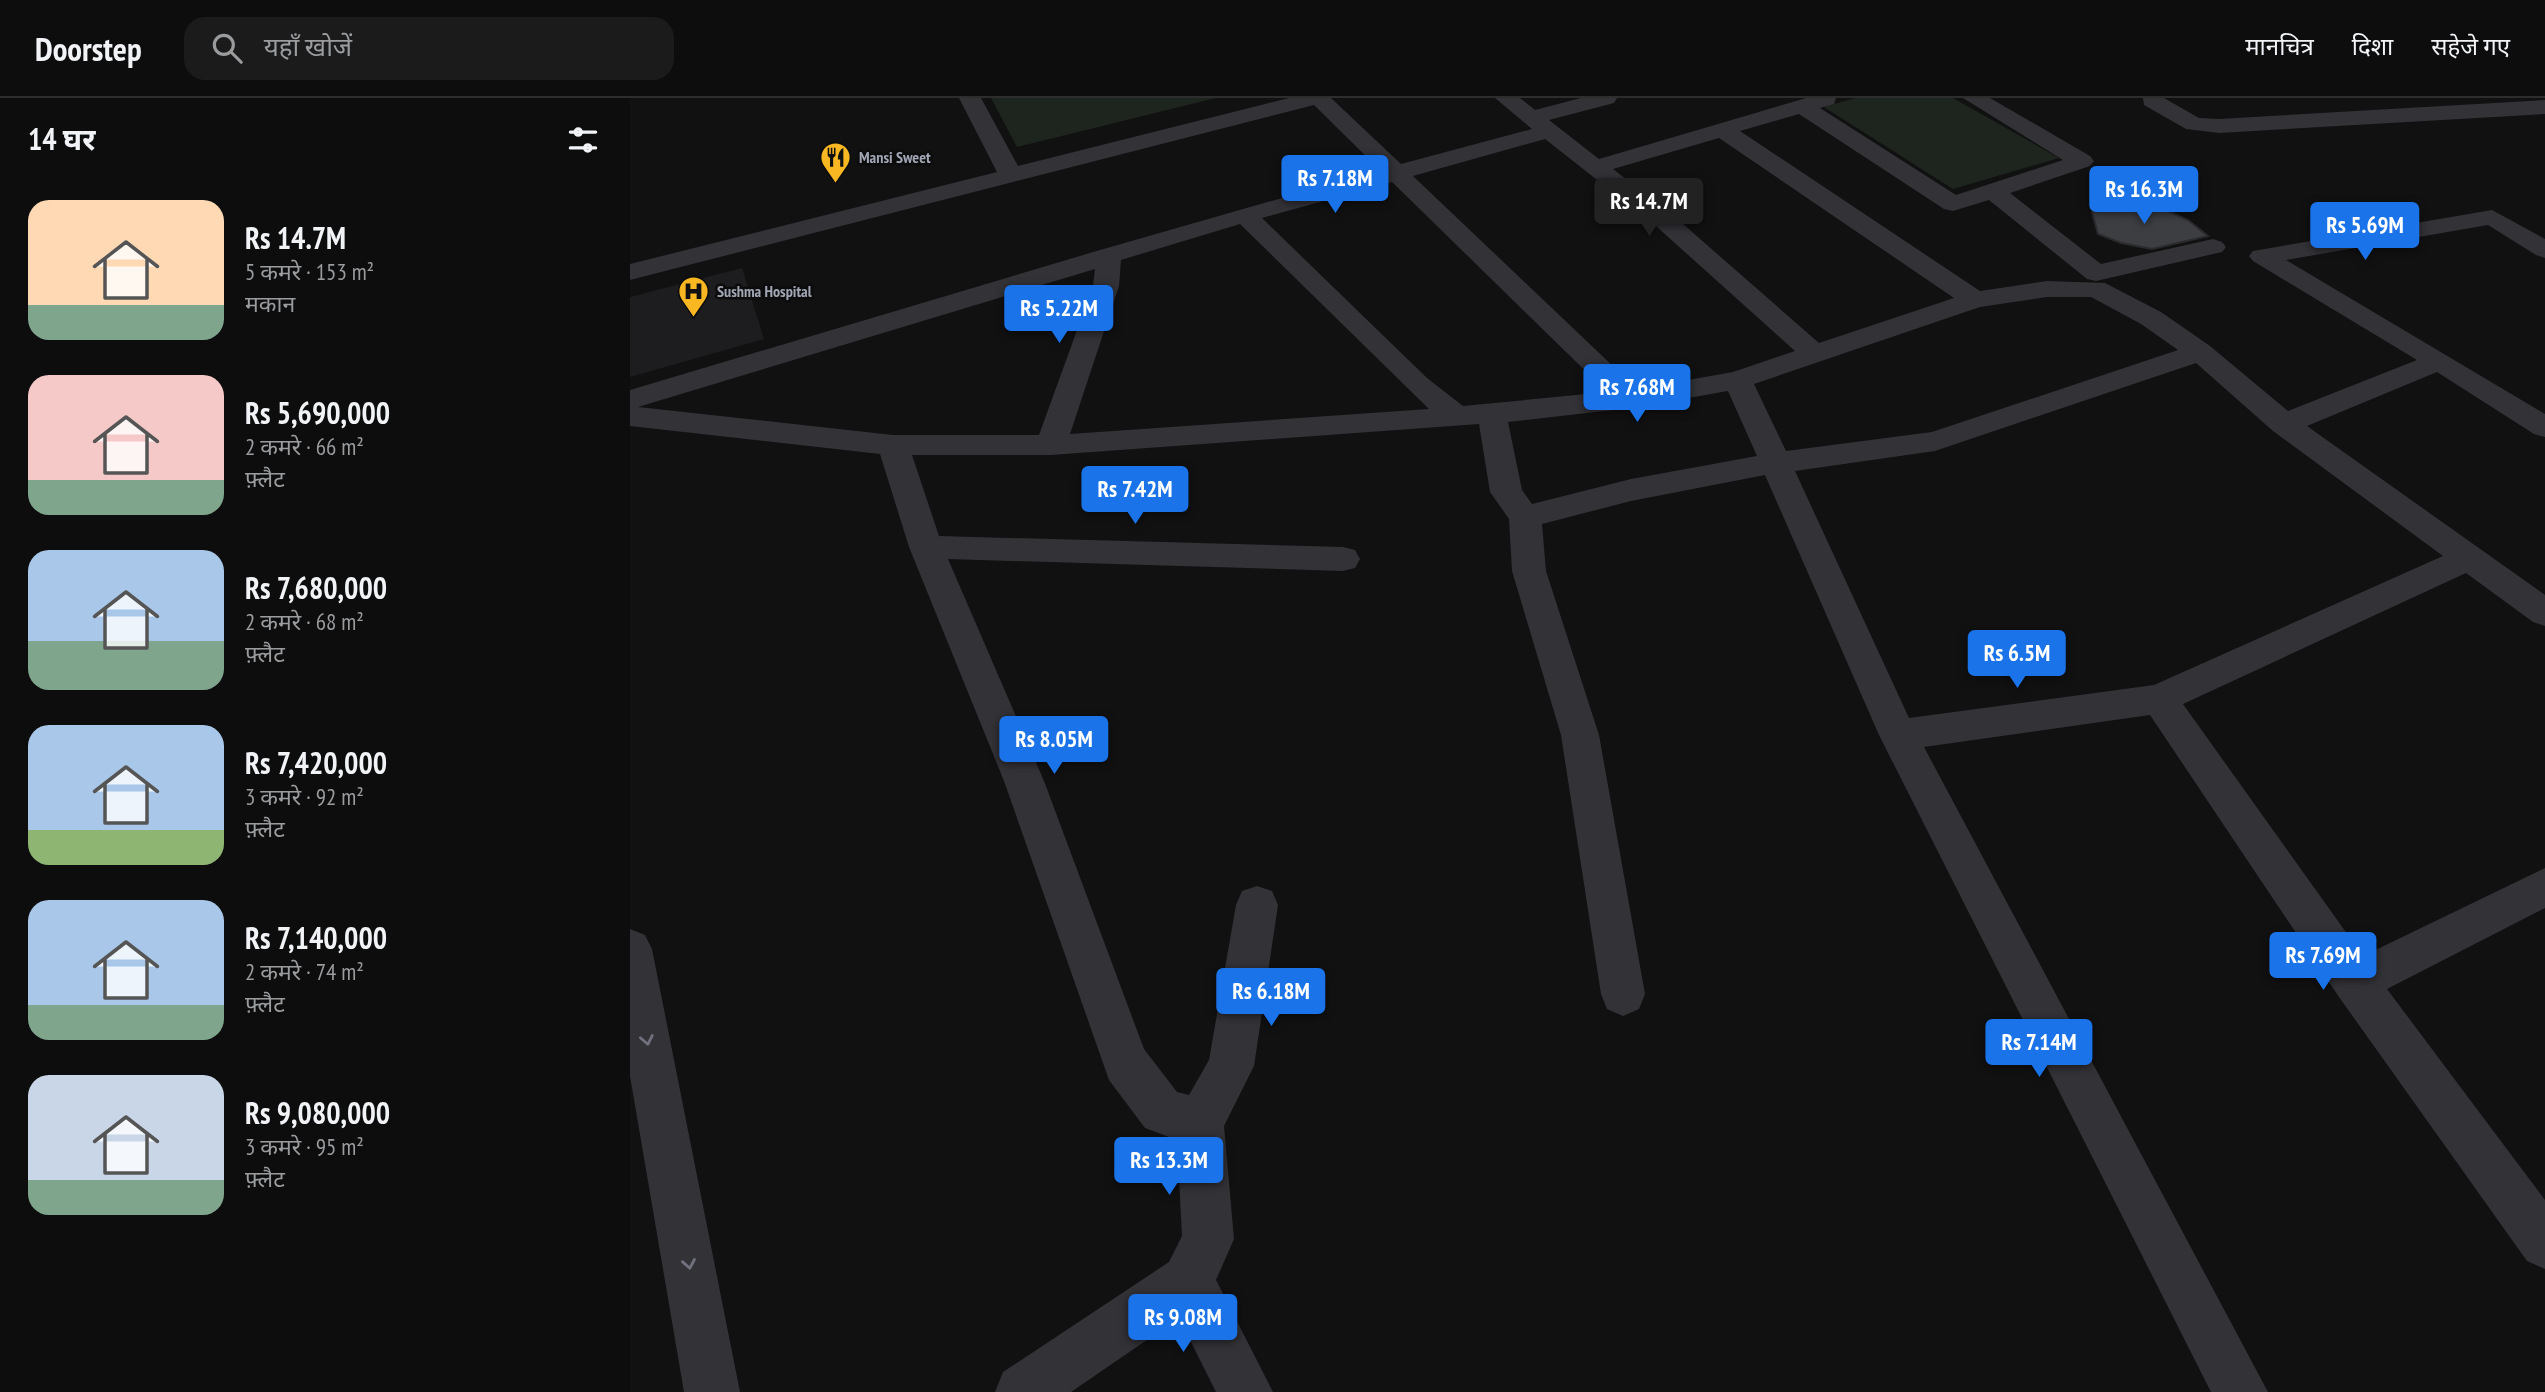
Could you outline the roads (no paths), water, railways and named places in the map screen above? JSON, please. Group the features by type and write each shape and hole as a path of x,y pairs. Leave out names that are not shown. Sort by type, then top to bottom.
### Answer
{"street":[{"path":"970,98 1010,174"},
{"path":"630,272 1274,103 1317,98 1401,174 1631,399"},
{"path":"1506,98 1666,222 1813,353"},
{"path":"630,400 1245,215 1401,174 1540,125 1606,98"},
{"path":"1595,167 1828,98"},
{"path":"1802,106 1953,204 2082,161 1974,98"},
{"path":"2152,100 2194,124 2219,126 2545,107"},
{"path":"1723,130 1975,300"},
{"path":"1993,191 2096,272 2213,247"},
{"path":"1245,215 1417,384 1474,415 1506,492 1525,517 1530,571 1580,735 1623,994"},
{"path":"2545,250 2492,217 2262,256 2440,361 2545,427"},
{"path":"1051,445 1106,286 1109,255"},
{"path":"630,416 893,444 1051,445 1474,415 1631,399 1738,380 1813,353 1872,337 1975,300 2047,289 2096,289 2151,318 2200,352 2284,424 2545,613"},
{"path":"1525,517 1631,490 1776,463 1935,441 2200,352"},
{"path":"2284,424 2440,361"},
{"path":"1738,380 1898,735 2240,1392"},
{"path":"893,444 926,547 1024,781 1126,1064 1162,1111 1200,1124"},
{"path":"926,547 1343,559"},
{"path":"1898,735 2159,699 2469,558"},
{"path":"2159,699 2355,982 2545,1243"},
{"path":"2355,982 2545,887"},
{"path":"1023,1392 1188,1281 1208,1239 1200,1124 1231,1066 1257,905"},
{"path":"630,949 712,1392"},
{"path":"1188,1281 1245,1392"}],"place":[{"name":"Mansi Sweet","path":"836,184"},
{"name":"Sushma Hospital","path":"694,318"}]}
